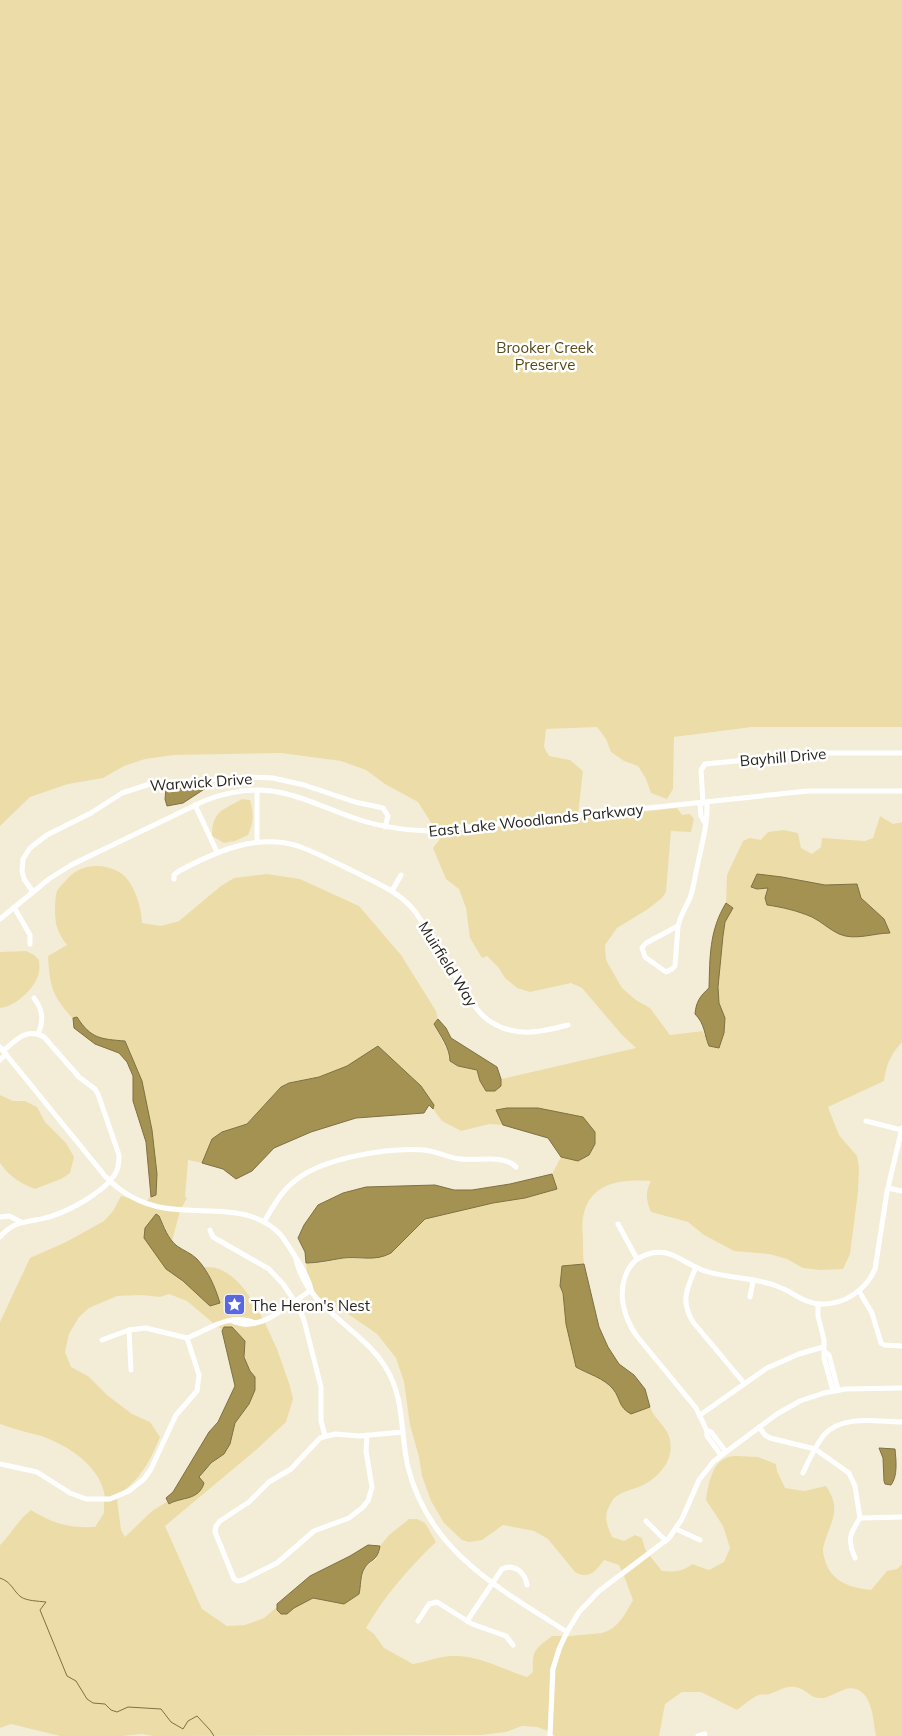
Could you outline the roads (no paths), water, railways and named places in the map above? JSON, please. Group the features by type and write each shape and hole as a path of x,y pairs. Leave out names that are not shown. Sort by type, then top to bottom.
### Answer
{"street":[{"name":"Bayhill Drive","path":"678,926 646,943 642,948 645,956 662,971 669,971 675,966 678,926 692,890 705,823 708,817 703,803 700,770 705,764 818,753 902,753"},
{"name":"Warwick Drive","path":"33,892 24,879 22,871 23,859 30,848 48,835 91,813 122,793 150,784 251,777 273,778 382,808 386,810 388,816 385,826"},
{"name":"East Lake Woodlands Parkway","path":"0,919 33,892 71,865 195,805 220,795 241,791 257,790 289,793 354,818 385,826 437,831 808,791 902,791"},
{"path":"257,790 257,842"},
{"path":"195,805 217,852"},
{"name":"Muirfield Way","path":"174,880 174,876 179,871 217,852 257,842 275,842 298,846 392,891 413,909 474,1004 486,1019 498,1026 520,1032 538,1032 568,1025"},
{"path":"392,891 401,875"},
{"path":"14,907 30,934 30,944"},
{"path":"34,998 40,1005 42,1015 42,1025 38,1034"},
{"path":"0,1060 3,1050 22,1036 28,1033 44,1037 79,1077 95,1089 118,1155 118,1169 109,1181 79,1203 58,1214 21,1222 8,1228 0,1236"},
{"path":"3,1050 109,1181 130,1196 159,1207 236,1212 249,1215 264,1222 285,1240 318,1300 372,1350 386,1368 399,1396 402,1432 412,1478 430,1519 463,1560 492,1583 566,1632"},
{"path":"724,1453 711,1432 707,1431 700,1415 690,1401 629,1324 623,1303 623,1282 628,1270 637,1259 652,1253 666,1253 708,1272 779,1286 804,1300 818,1304 841,1301 859,1291 872,1277 876,1266 888,1188 902,1129 866,1121"},
{"path":"264,1222 278,1198 296,1180 319,1167 355,1156 425,1150 461,1159 506,1160 516,1167"},
{"path":"888,1188 902,1191"},
{"path":"0,1217 8,1216 21,1222"},
{"path":"618,1224 637,1259"},
{"path":"210,1230 213,1237 272,1271 295,1301 304,1320 321,1387 321,1421 325,1436"},
{"path":"696,1267 687,1290 686,1304 688,1312 693,1322 744,1383"},
{"path":"750,1297 753,1281"},
{"path":"102,1340 129,1330 151,1328 187,1338 220,1322 242,1320 255,1323 269,1318 311,1290"},
{"path":"859,1291 872,1313 881,1343 902,1346"},
{"path":"818,1304 818,1316 824,1340 824,1350 828,1355 835,1391"},
{"path":"129,1330 131,1370"},
{"path":"0,1464 37,1472 70,1493 86,1499 110,1499 129,1491 144,1479 151,1469 176,1415 197,1391 199,1375 187,1338"},
{"path":"700,1415 772,1365 799,1354 824,1350"},
{"path":"550,1736 553,1670 566,1632 579,1612 599,1591 666,1541 676,1529 703,1473 724,1453 792,1405 835,1391 854,1388 902,1388"},
{"path":"803,1472 824,1435 840,1423 902,1422"},
{"path":"759,1427 770,1438 815,1448 849,1472 855,1486 860,1518 850,1536 850,1544 855,1558"},
{"path":"367,1435 366,1451 372,1487 368,1501 362,1508 349,1518 314,1531 278,1563 243,1580 237,1581 232,1577 215,1532 216,1526 220,1521 249,1502 269,1482 292,1469 313,1444 325,1436 402,1432"},
{"path":"860,1518 902,1517"},
{"path":"646,1521 666,1541"},
{"path":"676,1529 700,1540"},
{"path":"467,1621 502,1569 508,1567 516,1569 524,1575 527,1585"},
{"path":"418,1621 429,1604 437,1602 467,1621 506,1636 513,1645"},
{"path":"698,1736 705,1734"}],"waterway":[{"path":"0,1578 10,1584 18,1595 23,1598 46,1602 40,1610 67,1676 76,1681 87,1699 93,1703 105,1704 111,1710 117,1712 128,1707 161,1709 171,1722 183,1729 188,1721 197,1716 214,1736"}],"place":[{"name":"The Heron's Nest","path":"235,1305"}],"park label":[{"name":"Brooker Creek Preserve","path":"545,356"}]}
